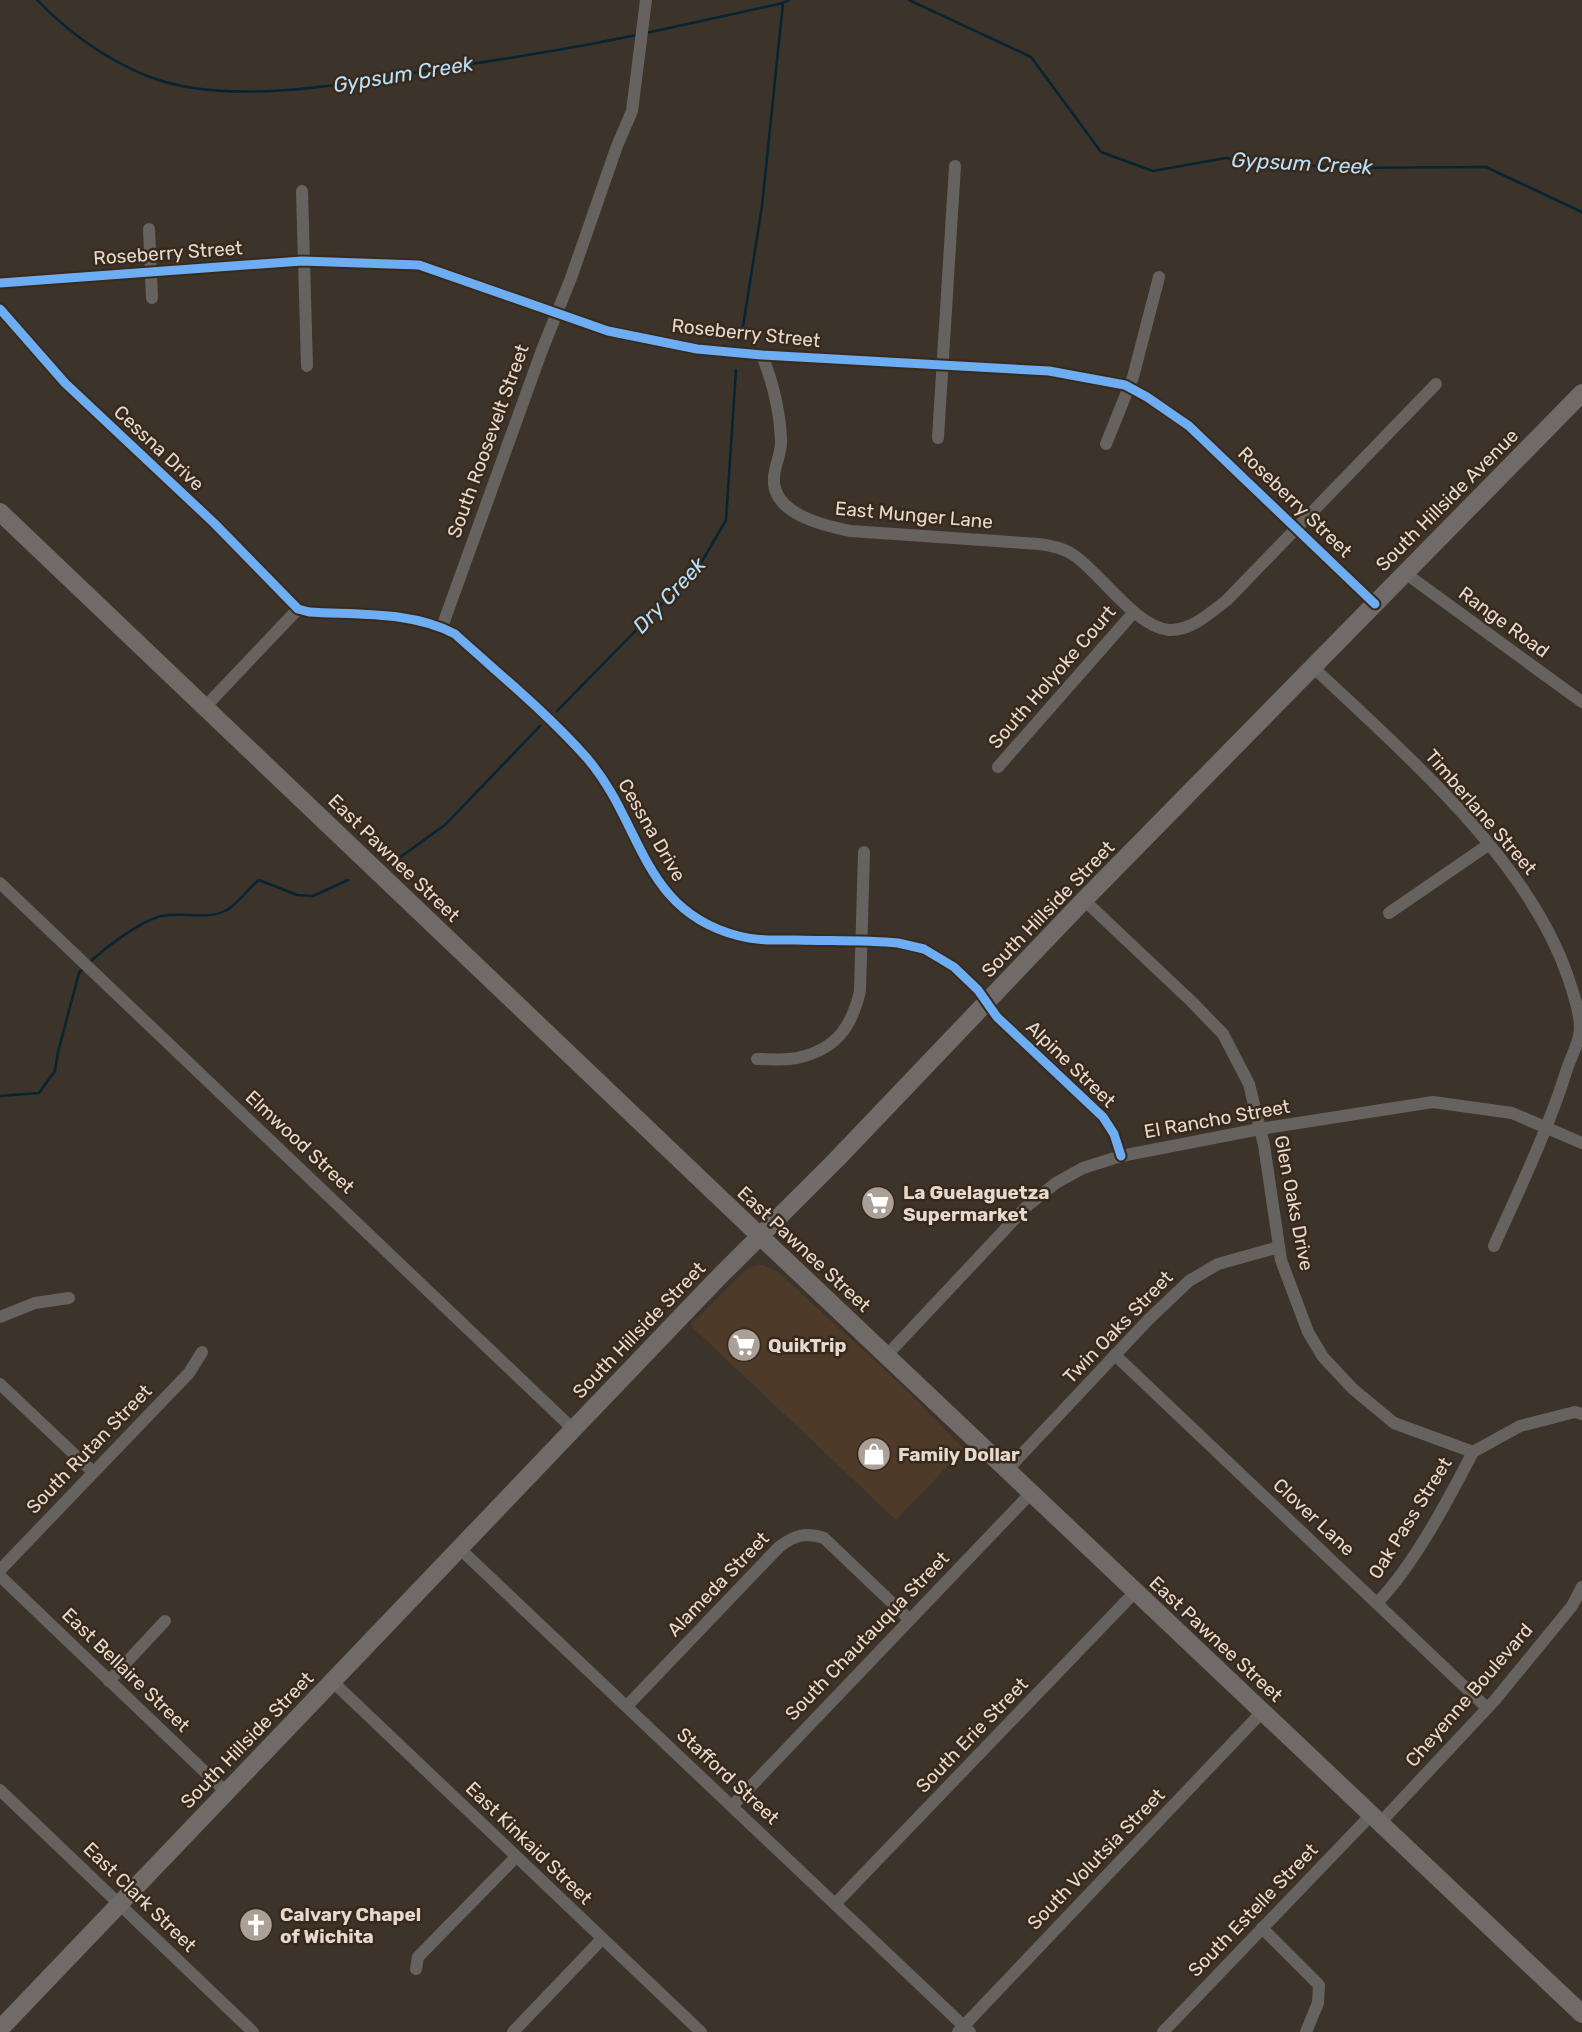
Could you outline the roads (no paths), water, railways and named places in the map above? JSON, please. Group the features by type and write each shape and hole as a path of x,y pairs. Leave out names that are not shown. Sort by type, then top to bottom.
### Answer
{"main road":[{"name":"South Hillside Avenue","path":"1313,667 1582,393"},
{"name":"East Pawnee Street","path":"3,520 205,707 1582,2014"},
{"name":"South Hillside Street","path":"0,2029 573,1429 1313,667"}],"street":[{"name":"South Roosevelt Street","path":"442,627 632,111 646,0"},
{"path":"938,438 955,166"},
{"path":"302,191 307,366"},
{"path":"149,229 152,298"},
{"name":"Roseberry Street","path":"0,282 302,261 419,265 608,331 697,349 1049,371 1129,388 1189,426 1375,604"},
{"path":"1106,444 1129,388 1159,277"},
{"name":"Cessna Drive","path":"0,309 65,383 214,523 298,609"},
{"name":"East Munger Lane","path":"762,355 772,379 779,408 782,444 774,479 780,500 795,512 821,526 851,531 1040,544 1061,548 1097,574 1144,620 1170,630 1203,619 1227,600 1436,384"},
{"name":"Range Road","path":"1405,573 1582,702"},
{"path":"205,707 298,609 418,620 442,627"},
{"name":"South Holyoke Court","path":"998,767 1134,612"},
{"name":"Cessna Drive","path":"442,627 455,634 487,663 592,764 615,799 652,873 681,908 705,923 741,937 898,943 924,949 939,957 978,990 987,1003"},
{"name":"Timberlane Street","path":"1313,667 1436,784 1488,845 1549,930 1577,1007 1580,1035 1546,1128 1494,1246"},
{"path":"1389,913 1488,845"},
{"path":"757,1059 800,1058 828,1046 845,1031 855,1013 860,991 863,852"},
{"name":"Elmwood Street","path":"0,883 573,1429"},
{"name":"Glen Oaks Drive","path":"1084,900 1223,1034 1249,1084 1260,1129 1281,1261 1308,1332 1323,1357 1353,1389 1394,1423 1473,1452"},
{"name":"Alpine Street","path":"987,1003 1004,1024 1103,1117 1114,1134 1121,1156"},
{"name":"El Rancho Street","path":"887,1354 1027,1206 1056,1183 1083,1168 1121,1156 1260,1129 1433,1101 1512,1113 1582,1143"},
{"name":"Twin Oaks Street","path":"1007,1470 1189,1281 1218,1264 1279,1247"},
{"path":"0,1317 34,1303 69,1298"},
{"name":"South Rutan Street","path":"0,1570 189,1373 202,1352"},
{"name":"Clover Lane","path":"1115,1355 1487,1708"},
{"path":"0,1384 93,1472"},
{"path":"1473,1452 1520,1426 1575,1412 1582,1414"},
{"name":"Oak Pass Street","path":"1377,1603 1393,1587 1451,1494 1473,1452"},
{"name":"South Chautauqua Street","path":"732,1805 1031,1493"},
{"name":"Alameda Street","path":"626,1706 779,1547 800,1534 810,1533 824,1538 909,1619"},
{"name":"Stafford Street","path":"459,1548 732,1805 963,2030"},
{"name":"East Bellaire Street","path":"0,1576 226,1792"},
{"name":"Cheyenne Boulevard","path":"1375,1819 1487,1708 1572,1606 1582,1587"},
{"name":"South Erie Street","path":"835,1904 1135,1592"},
{"path":"109,1681 165,1621"},
{"name":"East Kinkaid Street","path":"332,1681 693,2029"},
{"name":"South Volutsia Street","path":"963,2030 1262,1712"},
{"name":"East Clark Street","path":"0,1790 253,2032"},
{"name":"South Estelle Street","path":"1163,2032 1262,1928 1375,1819"},
{"path":"416,1969 418,1957 516,1857"},
{"path":"1262,1928 1319,1985 1318,2003 1306,2032"},
{"path":"513,2032 602,1939"}],"waterway":[{"name":"Gypsum Creek","path":"37,0 76,35 118,63 150,77 182,86 217,91 293,90 331,85 538,54 636,35"},
{"name":"Gypsum Creek","path":"646,33 789,0"},
{"name":"Gypsum Creek","path":"909,0 1031,57 1101,152 1153,171 1226,158 1337,168 1486,167 1582,212"},
{"name":"Dry Creek","path":"742,333 762,206 783,3"},
{"name":"Dry Creek","path":"557,711 700,565 726,520 736,370"},
{"name":"Dry Creek","path":"396,858 446,824 540,726"},
{"name":"Dry Creek","path":"89,963 124,935 153,919 170,915 212,915 227,910 259,880 297,895 313,896 348,880"},
{"name":"Dry Creek","path":"0,1096 39,1093 55,1071 79,973 85,967"}],"place":[{"name":"La Guelaguetza Supermarket","path":"878,1203"},
{"name":"QuikTrip","path":"744,1345"},
{"name":"Family Dollar","path":"874,1454"},
{"name":"Calvary Chapel of Wichita","path":"256,1925"}]}
